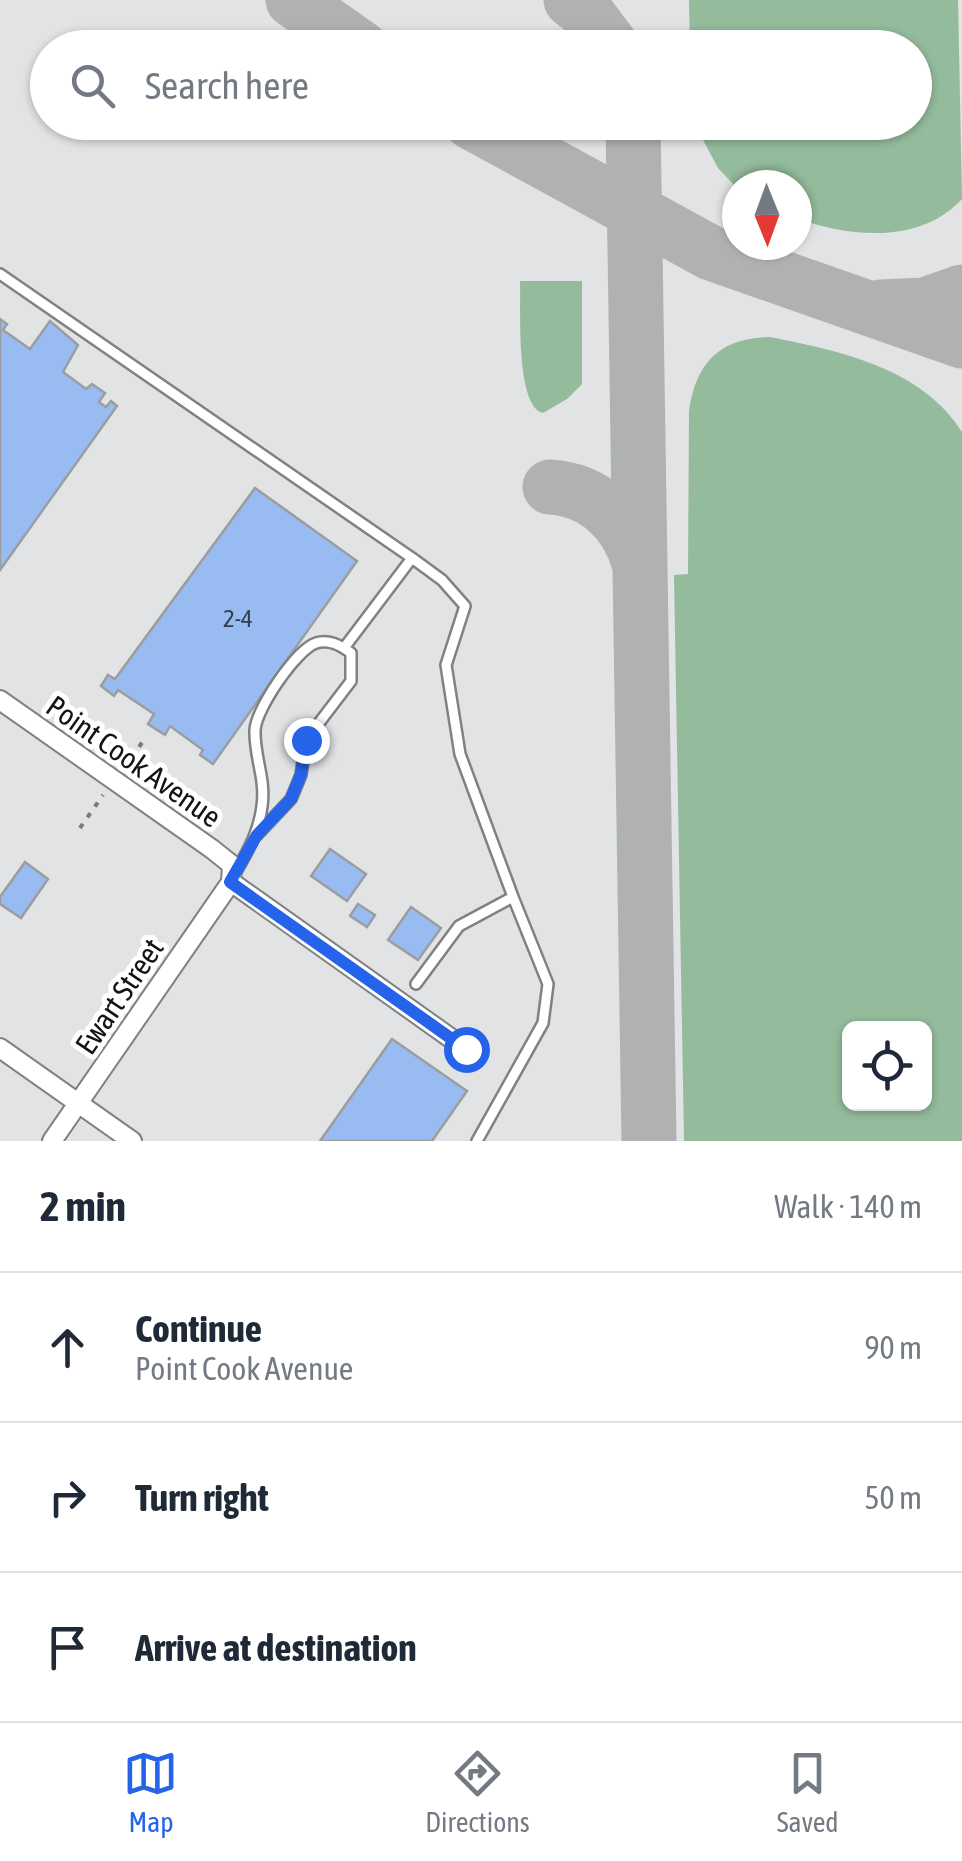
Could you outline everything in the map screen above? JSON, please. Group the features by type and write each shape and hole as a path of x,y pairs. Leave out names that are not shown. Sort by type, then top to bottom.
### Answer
{"street":[{"name":"Point Cook Avenue","path":"0,700 232,865 230,882 466,1049"},
{"name":"Ewart Street","path":"52,1141 230,882"},
{"path":"0,1048 132,1141"}],"lane":[{"path":"0,274 412,558 442,580 465,606 446,664 460,754 548,984 543,1023 477,1141"},
{"path":"344,648 412,558"},
{"path":"230,882 257,835 291,799 301,774 306,740 351,681 351,653 344,648 318,642 302,650 260,710 255,729 264,783 257,835"},
{"path":"416,984 459,926 513,896"}],"green space":[{"path":"689,0 958,0 962,199 945,214 906,230 839,230 812,223 812,170 722,172 718,168 703,140 932,140 932,30 690,30"},
{"path":"520,281 582,281 582,384 567,399 543,413 534,406 524,375"},
{"path":"770,337 877,366 925,392 962,432 962,1141 684,1141 674,575 688,574 692,394 713,356 737,342"}],"building":[{"path":"0,319 7,324 3,330 30,349 50,321 78,345 63,372 86,389 92,384 105,393 99,402 106,407 111,401 117,406 0,570"},
{"path":"255,488 357,561 213,764 200,755 203,750 170,726 165,735 148,724 154,714 118,690 114,696 101,686 108,675 115,679"},
{"path":"330,849 366,874 347,901 311,876"},
{"path":"25,862 48,879 21,918 0,904 0,897"},
{"path":"358,904 375,915 367,927 350,916"},
{"path":"411,907 441,928 418,960 388,940"},
{"path":"392,1039 467,1091 432,1141 320,1141"}],"taxiway":[{"path":"293,0 336,30"},
{"path":"571,0 600,30"},
{"path":"504,140 711,253 962,341"},
{"path":"633,140 649,1141"},
{"path":"881,307 925,305 962,292"},
{"path":"550,487 581,494 607,510 626,533 639,563"}],"route":[{"path":"306,740 300,759 301,774 291,799 257,835 230,882 466,1049"}]}
